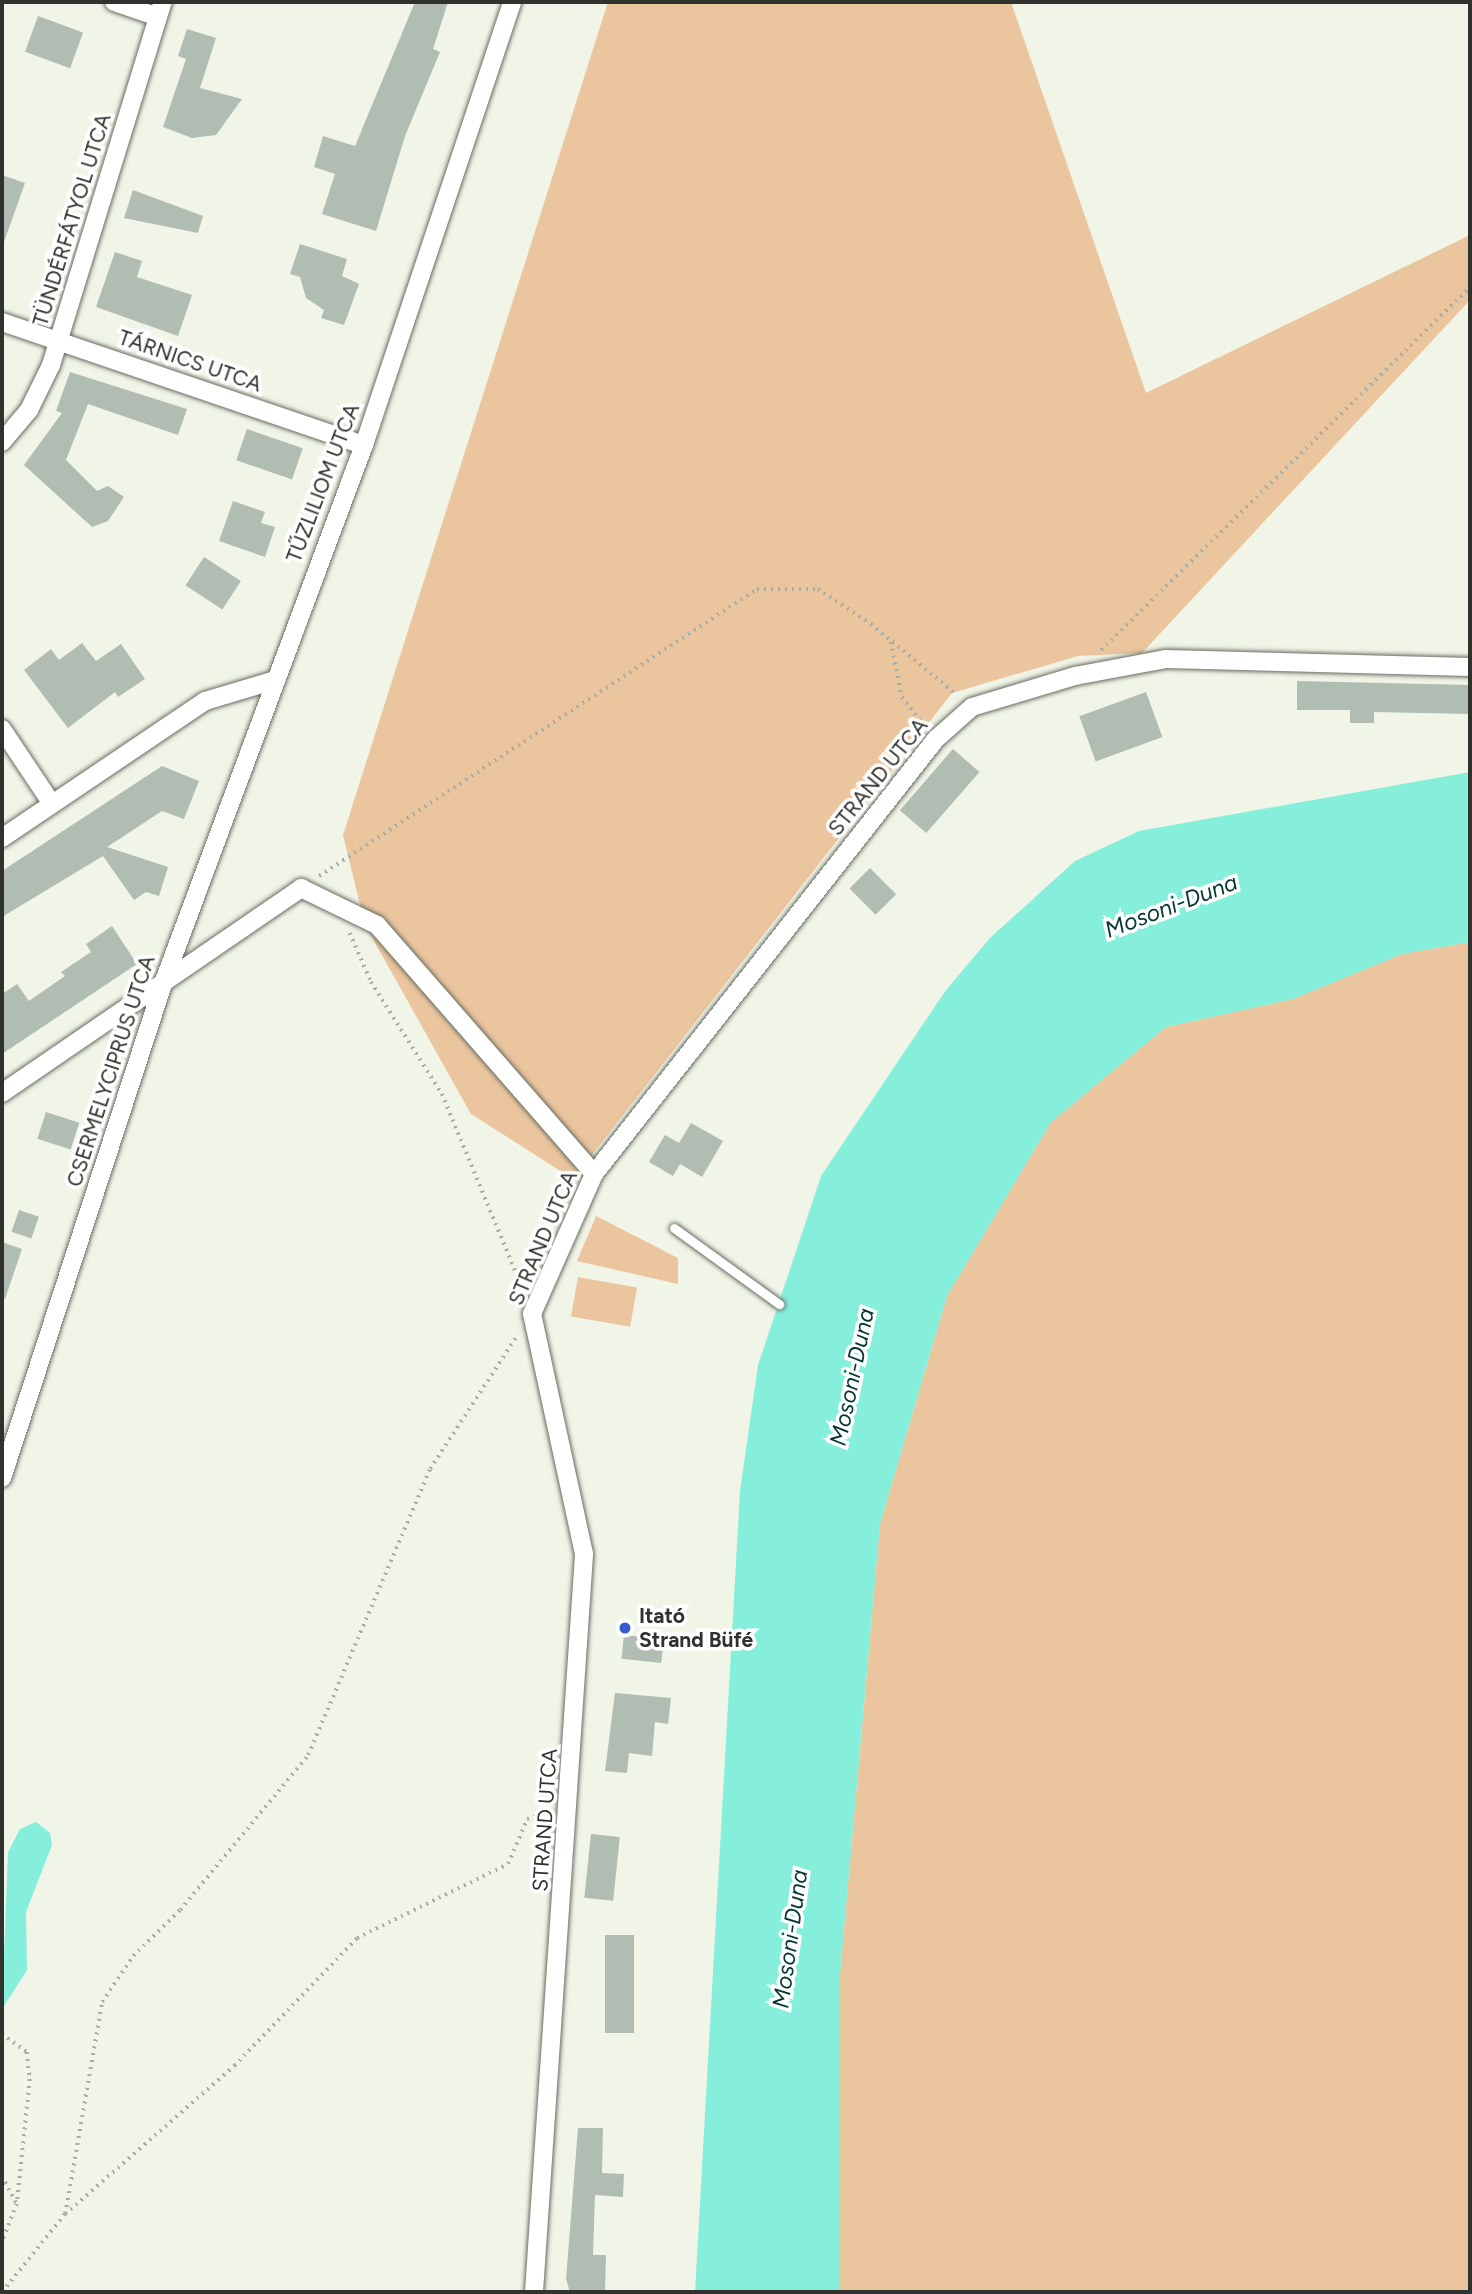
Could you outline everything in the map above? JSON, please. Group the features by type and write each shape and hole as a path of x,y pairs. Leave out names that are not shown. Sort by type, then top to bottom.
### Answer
{"street":[{"path":"114,2 161,9"},
{"name":"TŰZLILIOM UTCA","path":"272,681 364,445 512,2"},
{"name":"TÜNDÉRFÁTYOL UTCA","path":"2,442 29,410 58,340 161,9"},
{"name":"TÁRNICS UTCA","path":"2,321 364,445"},
{"name":"STRAND UTCA","path":"534,2292 569,1807 584,1554 532,1314 594,1174 936,739 972,707 1075,676 1166,659 1470,667"},
{"path":"2,838 205,701 272,681"},
{"name":"CSERMELYCIPRUS UTCA","path":"2,1478 164,981 272,681"},
{"path":"2,729 52,804"},
{"path":"2,1093 301,888 377,925 594,1174"}],"lane":[{"path":"674,1228 779,1304"}],"path":[{"path":"1075,676 1470,287"},
{"path":"301,888 757,589 818,589 891,640 972,707"},
{"path":"891,640 902,697 936,739"},
{"path":"65,2214 102,2002 133,1956 180,1910 308,1755 430,1469 532,1314 442,1094 371,982 339,908"},
{"path":"2,2292 65,2214 234,2066 357,1938 508,1864 527,1819 569,1807"},
{"path":"2,2034 27,2052 30,2078 17,2204 2,2242"},
{"path":"2,2176 17,2204"}],"shaded area":[{"path":"608,2 1011,2 1146,393 1470,235 1470,300 1142,653 1078,656 952,693 573,1179 471,1114 365,925 343,835"},
{"path":"1470,942 1470,2292 840,2292 840,1974 880,1524 947,1296 1051,1122 1166,1027 1293,999 1402,954"},
{"path":"596,1216 678,1258 678,1284 577,1261"},
{"path":"578,1277 637,1287 630,1327 571,1316"}],"water":[{"name":"Mosoni-Duna","path":"1470,772 1470,942 1402,954 1293,999 1166,1027 1051,1122 947,1296 880,1524 840,1974 840,2292 695,2292 740,1491 758,1365 821,1176 946,990 991,937 1075,861 1139,831"},
{"path":"36,1822 50,1833 52,1845 26,1912 27,1970 2,2009 8,1852 20,1829"}],"building":[{"path":"415,2 448,2 433,49 440,52 405,136 376,231 322,214 335,174 314,167 323,136 355,146"},
{"path":"38,16 83,32 70,68 25,52"},
{"path":"187,29 216,38 200,88 242,99 216,135 192,138 163,127 186,59 178,56"},
{"path":"2,175 25,183 4,242 2,241"},
{"path":"133,190 203,216 198,233 124,218"},
{"path":"300,244 347,259 342,276 359,284 344,325 321,318 324,310 306,298 300,277 290,274"},
{"path":"115,252 142,261 137,277 192,295 178,336 96,307"},
{"path":"70,372 187,409 178,435 88,404 66,460 97,491 108,486 124,497 108,521 92,527 24,465 62,413 56,411"},
{"path":"247,429 303,448 292,479 236,460"},
{"path":"233,501 265,512 261,523 275,527 265,557 219,541"},
{"path":"204,557 241,581 222,609 185,586"},
{"path":"82,643 96,661 121,644 145,679 118,697 115,692 68,728 24,670 51,649 59,660"},
{"path":"1297,681 1470,685 1470,714 1374,712 1374,723 1350,723 1350,710 1297,710"},
{"path":"1146,692 1162,737 1096,761 1079,716"},
{"path":"953,749 979,772 926,833 900,810"},
{"path":"162,766 199,781 184,819 162,811 107,847 168,867 159,896 146,892 134,900 103,856 2,917 2,871"},
{"path":"870,868 896,894 876,915 849,889"},
{"path":"112,926 137,964 2,1054 2,994 17,984 29,1001 65,976 61,972 91,952 86,944"},
{"path":"46,1112 79,1123 71,1149 37,1139"},
{"path":"691,1123 723,1141 702,1177 680,1164 673,1176 649,1162 665,1135 679,1143"},
{"path":"19,1210 39,1217 31,1239 12,1232"},
{"path":"2,1242 22,1249 5,1299 2,1299"},
{"path":"624,1635 664,1639 661,1663 621,1659"},
{"path":"615,1693 671,1698 668,1724 655,1722 652,1756 629,1753 627,1773 605,1771"},
{"path":"591,1834 620,1837 613,1901 584,1898"},
{"path":"605,1935 634,1935 634,2033 605,2033"},
{"path":"578,2128 603,2128 602,2173 624,2174 623,2197 595,2195 593,2255 606,2255 605,2292 570,2292 566,2279"}],"place":[{"name":"Itató Strand Büfé","path":"625,1628"}]}
